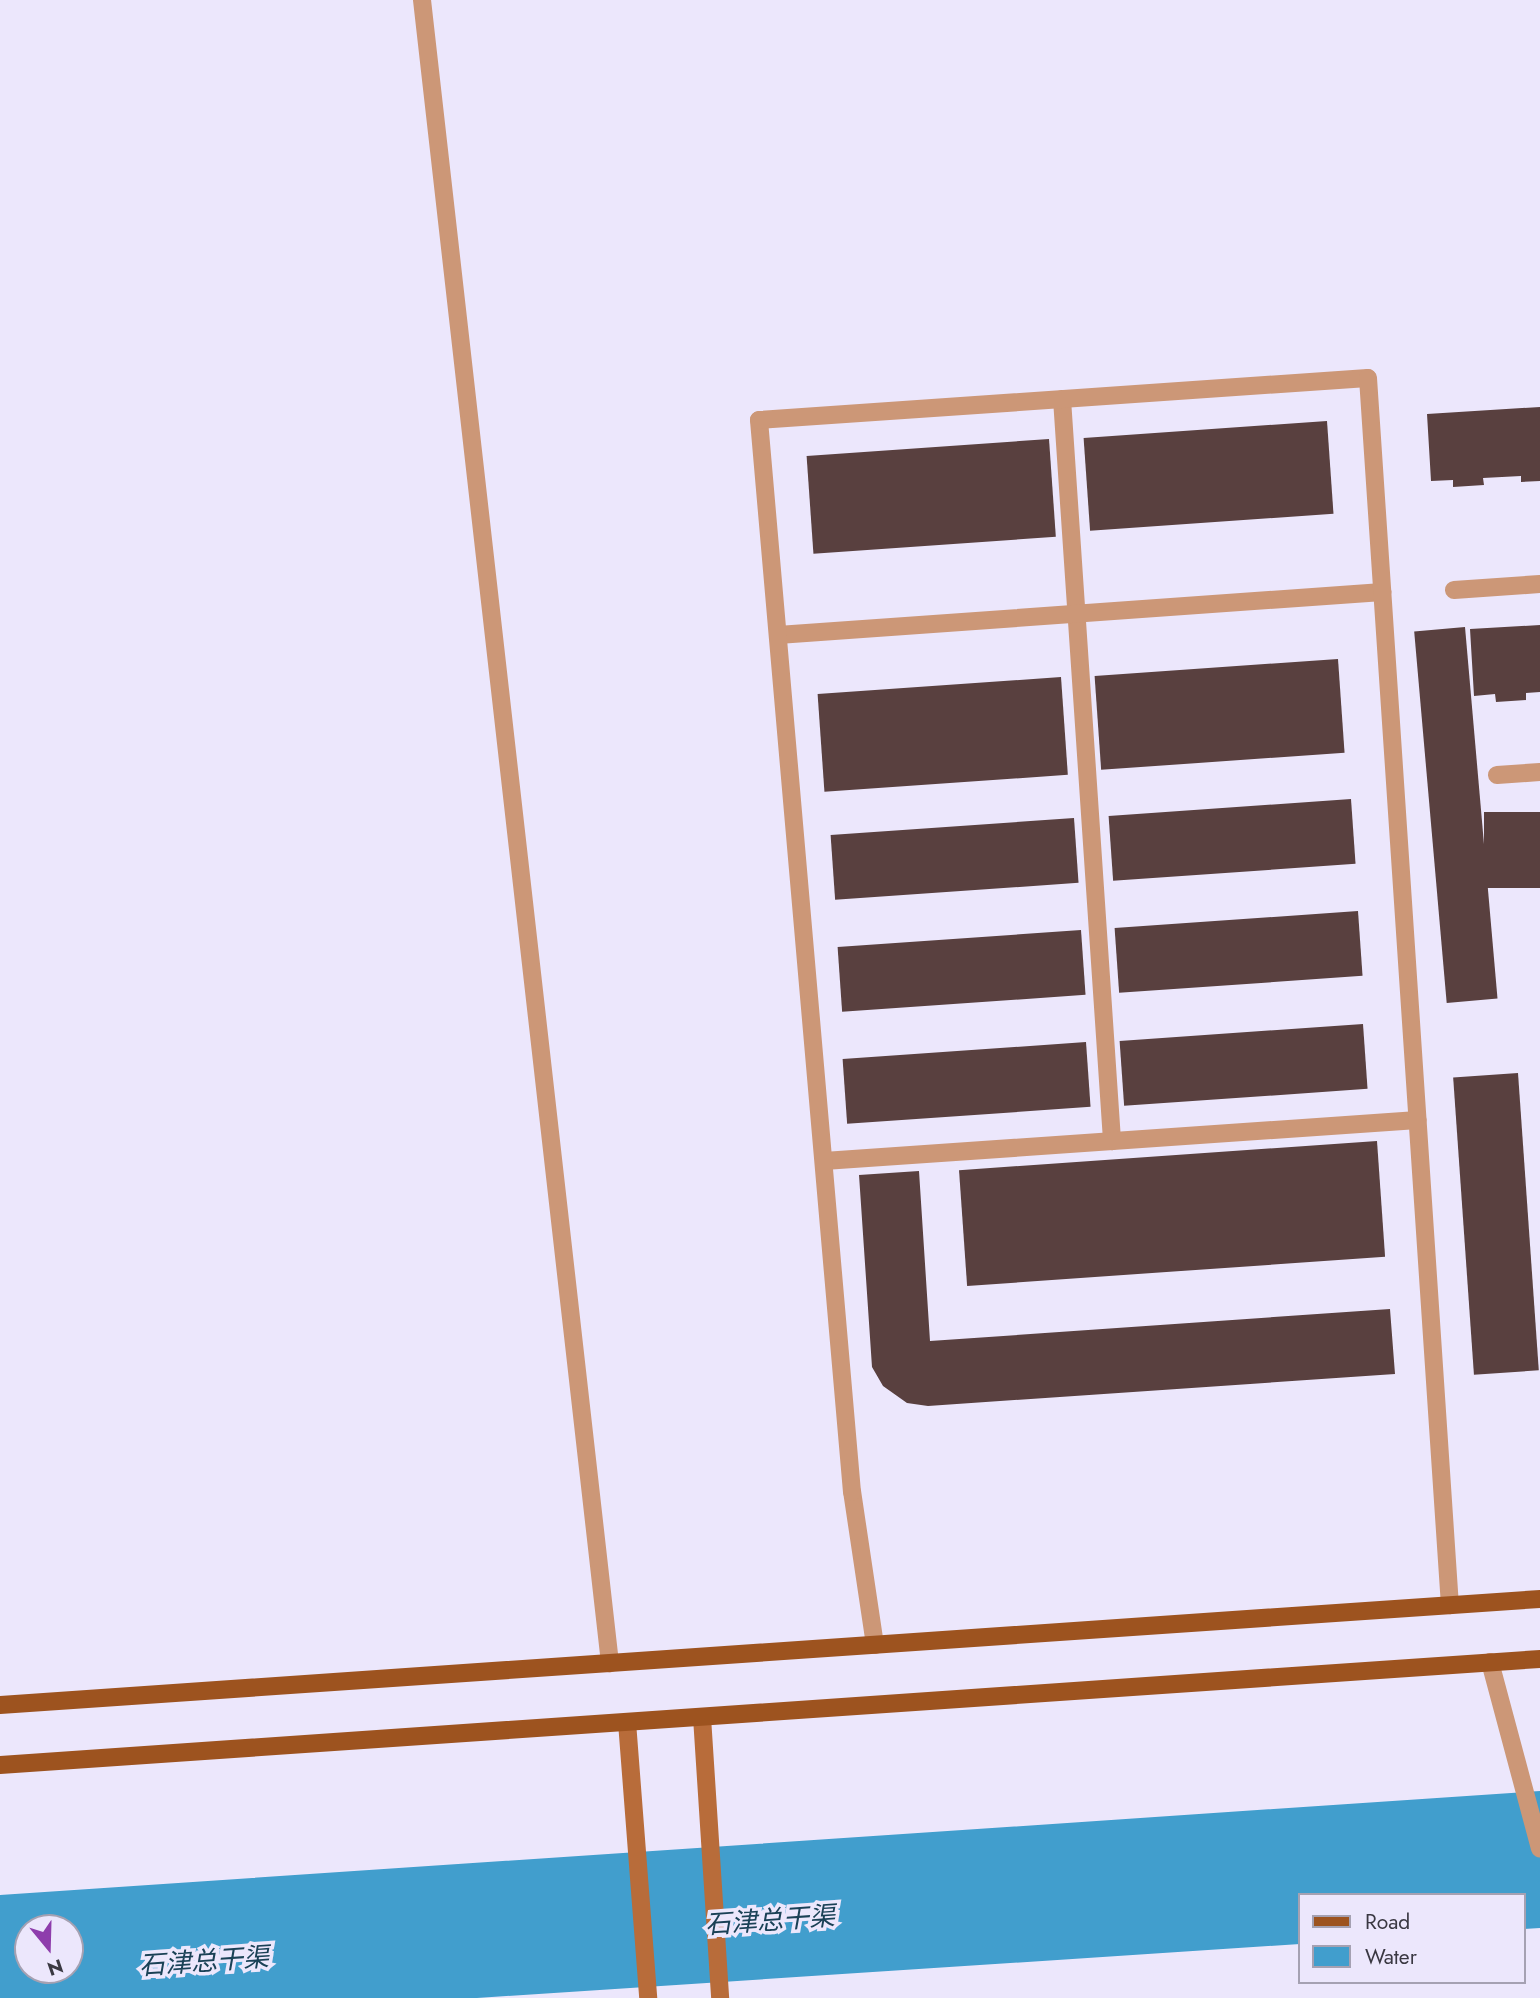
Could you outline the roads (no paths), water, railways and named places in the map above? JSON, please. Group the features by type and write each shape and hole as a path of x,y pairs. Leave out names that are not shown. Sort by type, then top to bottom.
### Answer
{"main road":[{"path":"0,1705 1540,1599"},
{"path":"0,1765 1540,1659"},
{"path":"702,1717 720,1998"},
{"path":"627,1722 648,1998"}],"street":[{"path":"422,0 610,1663"},
{"path":"875,1645 852,1492 759,420 1368,378 1450,1605"},
{"path":"1062,399 1112,1142"},
{"path":"1454,590 1540,584"},
{"path":"778,635 1382,592"},
{"path":"1497,775 1540,772"},
{"path":"824,1161 1418,1120"},
{"path":"1490,1662 1540,1848"}],"water":[{"name":"石津总干渠","path":"1540,1791 1540,1928 1526,1929 1526,1893 1298,1893 1298,1944 477,1998 0,1998 0,1895"}]}
